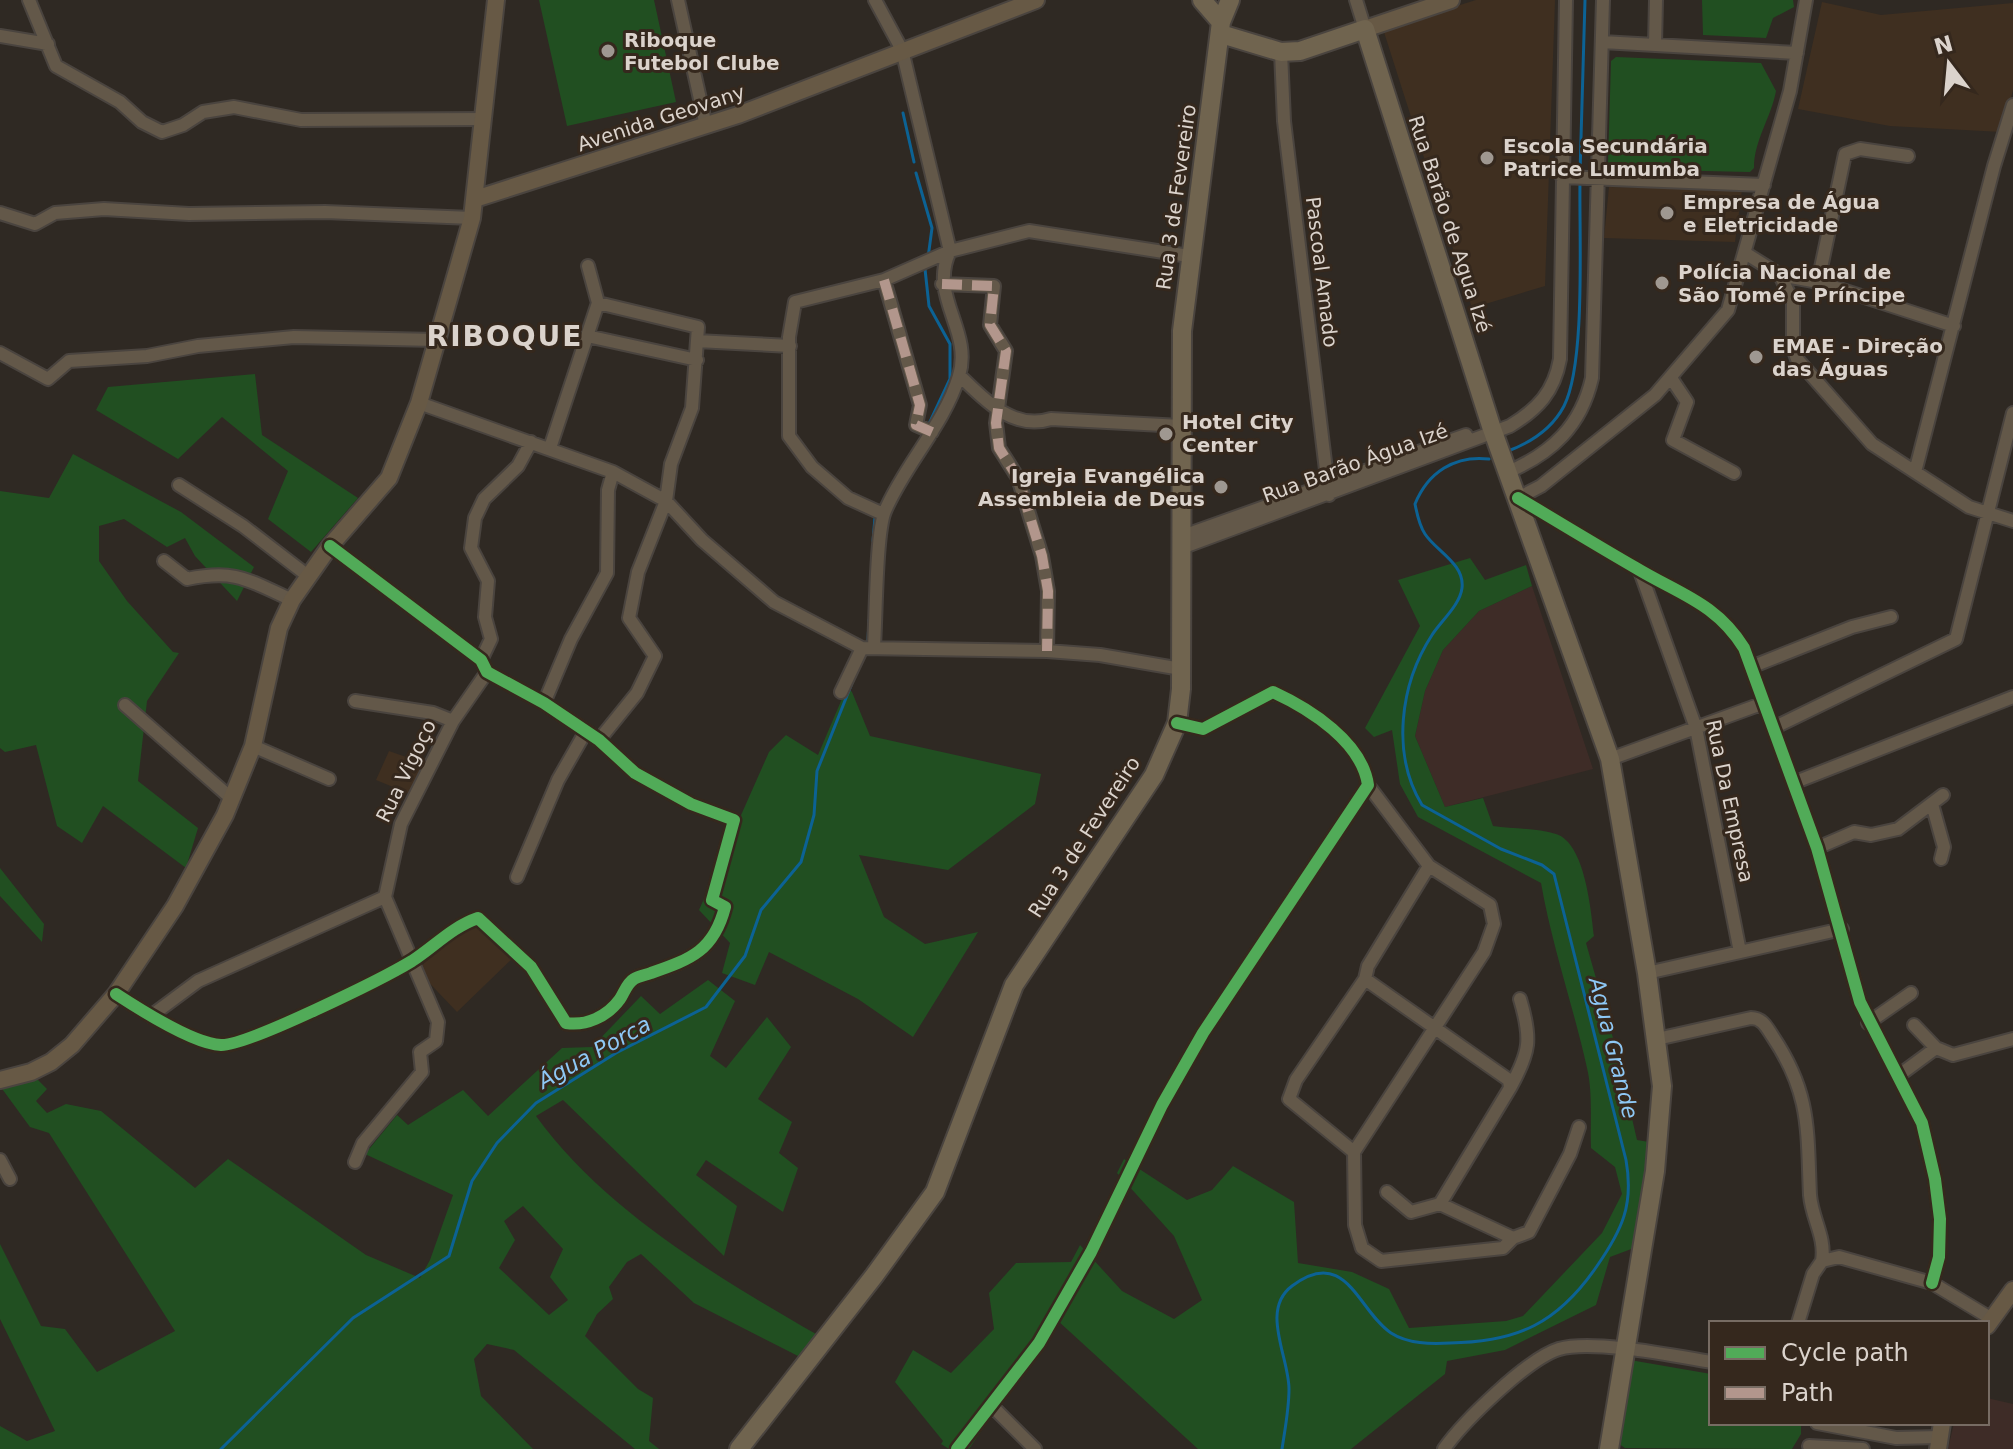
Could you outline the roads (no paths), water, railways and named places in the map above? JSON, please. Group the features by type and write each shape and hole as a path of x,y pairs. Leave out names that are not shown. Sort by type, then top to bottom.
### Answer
{"main road":[{"path":"0,1080 51,1062 80,1036 116,994 175,906 232,799 253,746 279,628 292,600 330,546 389,478 419,403 472,218 496,0"},
{"name":"Avenida Geovany","path":"475,199 706,126 1036,0"},
{"path":"1202,0 1221,28 1281,52 1300,51 1449,0"},
{"name":"Rua 3 de Fevereiro","path":"739,1449 874,1276 935,1192 1014,985 1154,775 1177,723 1181,669 1182,331 1189,256 1221,28 1230,0"},
{"name":"Rua Barão de Agua Izé","path":"1365,29 1492,429 1610,759 1647,973 1662,1086 1655,1171 1609,1449"},
{"path":"1990,1323 2013,1290"}],"street":[{"path":"29,0 56,66 120,102 142,122 162,132 215,108 234,107 301,120 484,119"},
{"path":"678,0 706,126"},
{"path":"841,692 868,647 883,514 932,432 959,375 959,329 947,307 942,284 950,251 902,50 875,0"},
{"path":"1356,0 1365,29"},
{"path":"1566,0 1566,177 1764,185"},
{"path":"1508,472 1540,457 1563,438 1577,418 1589,391 1595,345 1592,178 1603,0"},
{"path":"1655,45 1656,0"},
{"path":"1518,498 1541,486 1655,395 1728,310 1764,185 1797,53 1806,0"},
{"path":"0,36 48,44"},
{"path":"1602,42 1797,53"},
{"name":"Pascoal Amado","path":"1281,52 1284,121 1329,489"},
{"path":"1915,472 1994,166 2013,105"},
{"path":"1818,282 1845,154 1860,149 1908,156"},
{"name":"Rua Barão Água Izé","path":"1182,542 1492,429 1510,426 1538,407 1553,386 1560,359 1566,177"},
{"path":"0,213 35,224 55,213 104,209 189,214 325,212 472,218"},
{"path":"883,514 848,498 812,467 789,436 790,346 795,302 884,280 950,251 1029,231 1189,256"},
{"path":"1745,253 1780,275 1818,282 1954,326"},
{"path":"550,448 598,303 588,266"},
{"path":"1780,275 1793,302 1793,348 1797,359 1872,444 1969,507 2013,521"},
{"path":"884,280 920,405 916,425 932,432"},
{"path":"942,284 994,286 990,325 1006,351 996,423 999,448 1018,478 1042,556 1048,591 1047,651"},
{"path":"598,303 698,327 692,408 671,464 666,501 638,572 629,618 655,656 637,693 599,740"},
{"path":"587,336 697,360"},
{"path":"0,353 48,379 69,361 147,356 198,346 294,337 437,340"},
{"path":"697,341 790,346"},
{"path":"959,375 999,413 1039,422 1051,419 1181,426"},
{"path":"1671,378 1687,402 1673,440 1734,473"},
{"path":"419,403 613,472 666,501 702,540 774,602 868,647 1047,651 1100,655 1181,669"},
{"path":"1773,728 1956,639 2013,413"},
{"path":"484,666 491,639 485,617 489,589 471,548 475,518 484,499 523,459 531,442"},
{"path":"544,703 571,639 607,573 608,490 613,472"},
{"path":"179,485 243,526 308,576"},
{"path":"1518,498 1640,571 1706,605 1729,624 1751,667 1817,848 1868,1023 1922,1123 1935,1179 1939,1257 1932,1283"},
{"path":"116,994 151,1016 218,1045 230,1044 334,1000 412,961 457,926 478,918 531,967 566,1023 582,1025 619,1002 634,978 673,964 712,943 725,907 712,900 734,820 691,804 635,773 599,740 484,666 330,546"},
{"path":"164,561 187,579 220,572 247,579 292,600"},
{"name":"Rua Da Empresa","path":"1640,571 1696,728 1740,952"},
{"path":"1751,667 1852,627 1891,617"},
{"name":"Rua Vigoço","path":"385,897 392,878 396,837 484,666"},
{"path":"1177,723 1203,729 1273,692 1293,701 1357,752 1365,767 1368,785 1429,866 1490,905 1494,924 1484,952 1354,1152 1355,1225 1362,1248 1381,1261 1503,1248 1513,1238 1529,1232 1570,1154 1579,1127"},
{"path":"1793,783 2013,697"},
{"path":"355,701 433,713 453,721"},
{"path":"1610,759 1764,703"},
{"path":"125,705 232,799"},
{"path":"517,877 558,780 586,731"},
{"path":"253,746 329,779"},
{"path":"957,1449 1039,1343 1076,1278 1162,1105 1203,1033 1368,785"},
{"path":"1817,848 1854,832 1871,835 1898,829 1943,795"},
{"path":"1932,804 1944,847 1941,859"},
{"path":"1354,1152 1289,1099 1296,1080 1365,979 1368,966 1429,866"},
{"path":"151,1016 198,981 385,897 438,1022 436,1041 420,1052 422,1072 363,1143 355,1162"},
{"path":"1647,973 1842,929"},
{"path":"1365,979 1509,1080 1510,1088"},
{"path":"1868,1023 1911,993"},
{"path":"1440,1204 1528,1056 1528,1026 1520,999"},
{"path":"1657,1039 1751,1018 1763,1022 1799,1082 1811,1160 1810,1197 1824,1248 1799,1321"},
{"path":"1914,1025 1936,1048 1953,1055 2013,1039"},
{"path":"1898,1076 1936,1048"},
{"path":"0,1160 10,1179"},
{"path":"1387,1192 1411,1212 1440,1204 1513,1238"},
{"path":"1822,1261 1839,1257 1932,1283 1987,1321"},
{"path":"1444,1449 1461,1425 1492,1396 1559,1349 1624,1349 1709,1362"},
{"path":"991,1405 1035,1449"},
{"path":"1815,1425 1808,1447 1863,1449"},
{"path":"1827,1425 1896,1438 1940,1436"}],"waterway":[{"path":"1580,173 1585,0"},
{"path":"903,113 914,162"},
{"path":"916,173 932,228 928,258"},
{"path":"1508,451 1547,428 1564,406 1571,386 1578,330 1580,181"},
{"path":"925,269 929,306 950,344 950,379 928,426"},
{"name":"Agua Grande","path":"1282,1449 1289,1389 1277,1321 1283,1296 1292,1286 1310,1275 1326,1273 1338,1277 1379,1323 1398,1337 1412,1341 1443,1343 1496,1339 1534,1326 1567,1302 1606,1253 1619,1229 1627,1204 1626,1160 1554,874 1542,865 1501,849 1422,805 1406,764 1403,719 1413,675 1421,654 1454,607 1462,588 1462,579 1455,565 1423,531 1415,504 1427,483 1444,468 1465,460 1489,459"},
{"path":"873,541 875,517"},
{"path":"868,641 869,620"},
{"name":"Água Porca","path":"221,1449 353,1318 449,1256 472,1181 497,1143 536,1103 616,1053 706,1007 745,956 761,910 801,862 814,815 817,771 854,678"}],"place":[{"name":"Riboque Futebol Clube","path":"608,51"},
{"name":"Escola Secundária Patrice Lumumba","path":"1487,158"},
{"name":"Empresa de Água e Eletricidade","path":"1667,213"},
{"name":"Polícia Nacional de São Tomé e Príncipe","path":"1662,283"},
{"name":"EMAE - Direção das Águas","path":"1756,357"},
{"name":"Hotel City Center","path":"1166,434"},
{"name":"Igreja Evangélica Assembleia de Deus","path":"1221,487"}],"district":[{"name":"RIBOQUE","path":"505,336"}]}
